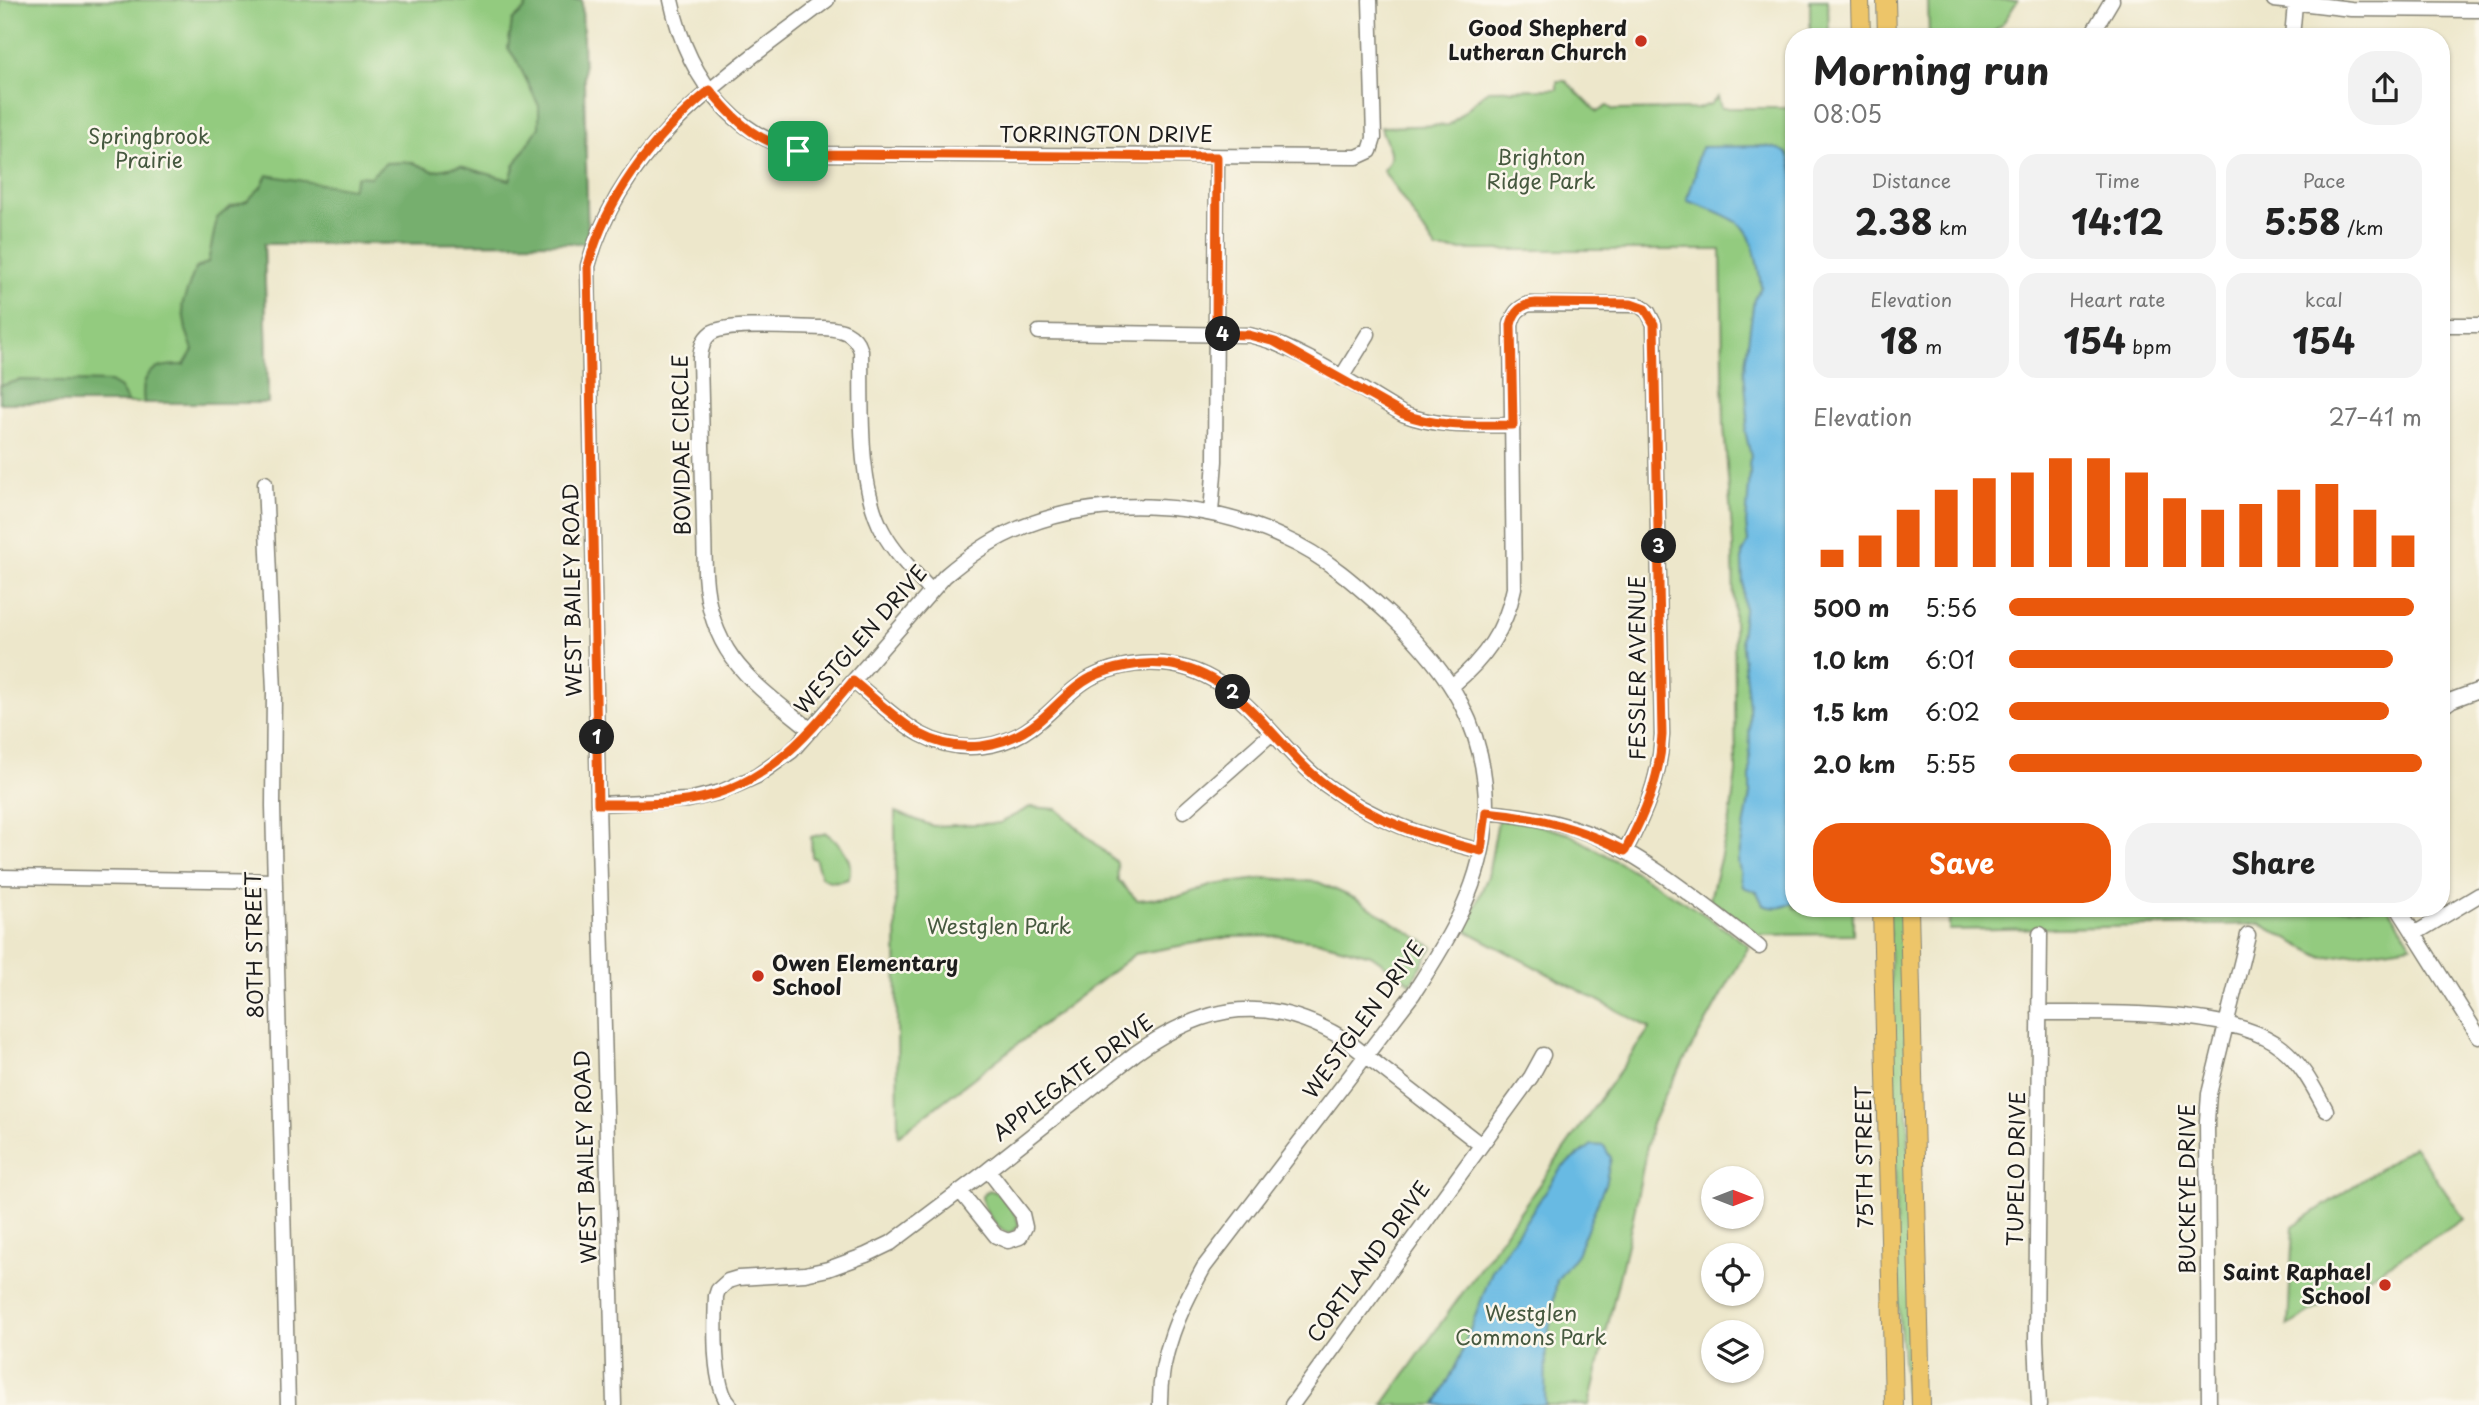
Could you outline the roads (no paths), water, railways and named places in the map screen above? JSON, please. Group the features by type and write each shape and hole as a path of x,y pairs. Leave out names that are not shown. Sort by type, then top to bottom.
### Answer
{"main road":[{"path":"1860,0 1861,28"},
{"path":"1886,0 1887,28"},
{"name":"75TH STREET","path":"1882,917 1894,1405"},
{"path":"1909,917 1920,1405"}],"street":[{"name":"TORRINGTON DRIVE","path":"671,0 684,42 710,90 732,117 762,138 786,148 817,154 1217,157 1357,157 1370,151 1374,138 1370,0"},
{"name":"WEST BAILEY ROAD","path":"614,1405 598,804 588,266 604,220 629,176 663,133 710,90 827,0"},
{"path":"2095,28 2112,0"},
{"path":"2274,0 2351,9 2479,10"},
{"path":"2293,28 2295,4"},
{"path":"1211,513 1215,461 1217,157"},
{"name":"FESSLER AVENUE","path":"1513,425 1511,325 1513,316 1521,307 1536,303 1631,304 1639,305 1648,312 1654,324 1662,735 1654,789 1642,821 1625,851"},
{"path":"2450,325 2479,325"},
{"name":"BOVIDAE CIRCLE","path":"811,730 743,673 720,641 710,612 705,573 700,358 702,344 708,335 726,328 824,328 844,330 854,338 861,351 865,474 870,503 884,534 930,591"},
{"path":"1039,332 1249,335 1292,350 1418,420 1446,425 1513,425 1516,569 1512,602 1498,636 1482,659 1452,686"},
{"path":"1341,378 1368,334"},
{"name":"80TH STREET","path":"265,483 274,691 275,881 288,1405"},
{"name":"WESTGLEN DRIVE","path":"598,804 677,802 721,792 757,776 780,760 811,730 930,591 967,558 1010,532 1037,521 1070,513 1123,508 1172,508 1211,513 1286,538 1341,572 1429,654 1463,707 1476,741 1485,786 1486,812 1481,851 1470,893 1443,948 1413,994 1203,1267 1183,1305 1167,1349 1160,1405"},
{"path":"853,681 919,733 953,746 975,747 998,744 1023,733 1075,688 1092,677 1131,665 1165,664 1187,669 1217,681 1246,703 1302,765 1323,783 1372,815 1427,837 1481,851"},
{"path":"2450,701 2479,690"},
{"path":"1184,811 1272,733"},
{"path":"1486,812 1559,823 1587,832 1625,851 1759,947"},
{"path":"0,877 275,881"},
{"path":"2450,912 2479,895"},
{"path":"2404,917 2479,1037"},
{"path":"2414,934 2442,917"},
{"name":"TUPELO DRIVE","path":"2039,1405 2036,1340 2040,933"},
{"name":"BUCKEYE DRIVE","path":"2209,1405 2209,1094 2248,935"},
{"name":"APPLEGATE DRIVE","path":"730,1405 722,1394 718,1380 716,1296 722,1285 738,1278 804,1274 828,1269 866,1255 904,1234 1136,1053 1174,1028 1199,1018 1240,1010 1290,1014 1327,1028 1480,1145"},
{"path":"2039,1013 2148,1014 2192,1018 2256,1034 2281,1047 2298,1064 2326,1110"},
{"name":"CORTLAND DRIVE","path":"1292,1405 1531,1077 1543,1055"},
{"path":"960,1191 996,1236 1008,1241 1020,1237 1025,1227 1022,1214 988,1170"}],"water":[{"path":"1765,146 1785,152 1785,906 1775,908 1763,905 1757,892 1743,887 1738,862 1750,794 1749,707 1741,638 1744,610 1742,554 1748,542 1746,524 1751,456 1745,431 1748,417 1744,371 1754,299 1761,287 1753,248 1744,228 1726,216 1688,201 1698,154 1702,147"},
{"path":"1592,1145 1604,1146 1611,1158 1605,1184 1577,1254 1557,1280 1546,1349 1545,1405 1436,1405 1460,1357 1492,1271 1562,1167"}],"place":[{"name":"Good Shepherd Lutheran Church","path":"1641,41"},
{"name":"Owen Elementary School","path":"758,976"},
{"name":"Saint Raphael School","path":"2385,1285"}],"park label":[{"name":"Springbrook Prairie","path":"149,149"},
{"name":"Brighton Ridge Park","path":"1541,170"},
{"name":"Westglen Park","path":"999,927"},
{"name":"Westglen Commons Park","path":"1531,1326"}]}
